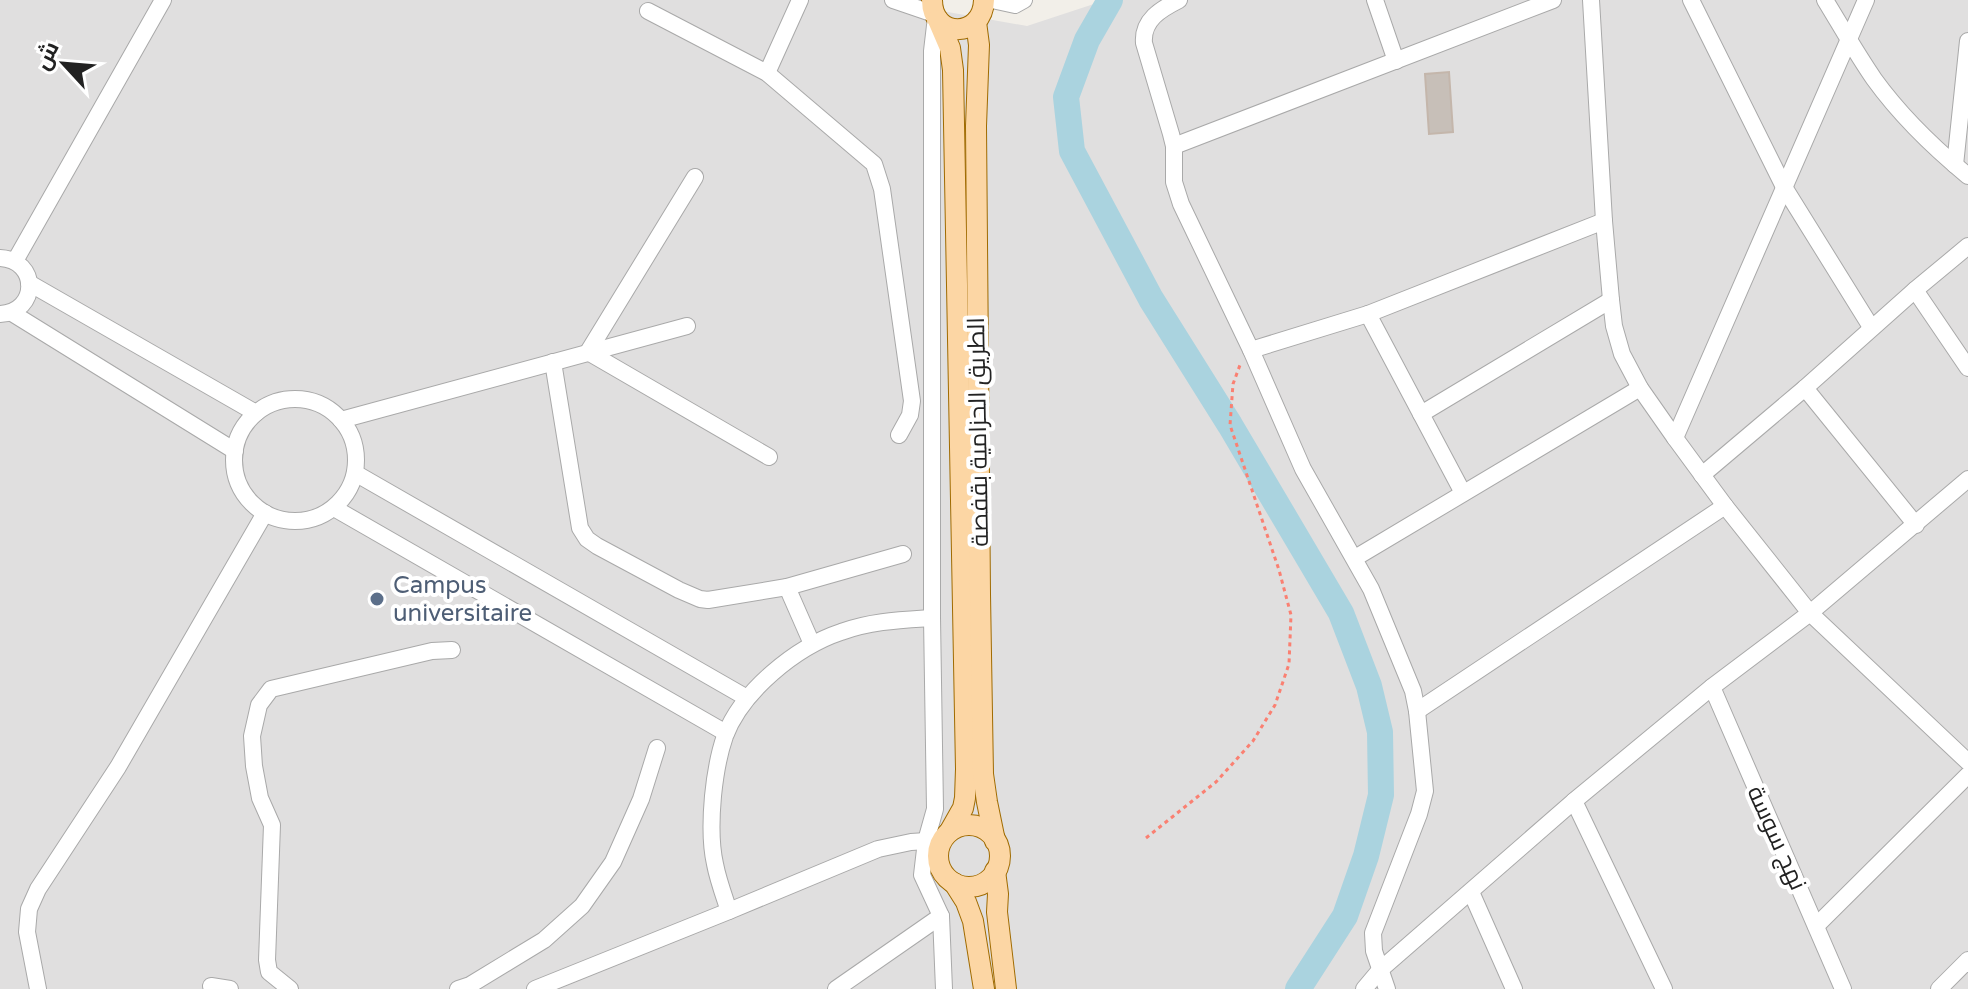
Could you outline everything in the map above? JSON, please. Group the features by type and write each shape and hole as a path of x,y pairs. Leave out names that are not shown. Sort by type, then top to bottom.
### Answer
{"main road":[{"path":"935,13 950,28 970,26 983,11 984,0"},
{"name":"الطريق الحزامية بقفصة","path":"935,13 950,48 953,70 966,753 963,808 936,846"},
{"name":"الطريق الحزامية بقفصة","path":"976,22 979,45 976,141 983,759 995,841"},
{"path":"954,883 971,887 980,885 995,871 999,857 995,841 990,833 975,825 957,827 936,846 942,871 966,902 973,921 984,989"},
{"path":"995,871 1006,989"}],"street":[{"path":"163,0 7,260 22,267 27,274 29,292 26,300 6,313 235,451"},
{"path":"767,73 800,0"},
{"path":"893,0 935,13 932,51 932,618 936,846 922,875 941,916 944,989"},
{"path":"992,0 1015,5 1024,0"},
{"path":"1179,0 1165,6 1154,16 1143,36 1174,146 1174,182 1181,204 1251,350 1303,469 1355,558 1389,629 1413,691 1425,791 1374,929 1372,941 1387,989"},
{"path":"1375,0 1396,61"},
{"path":"1174,146 1553,0"},
{"path":"1591,0 1604,221 1611,300 1622,354 1640,388 1675,438 1810,613 1968,762"},
{"path":"1691,0 1784,187 1871,327"},
{"path":"1825,0 1893,103 1961,171"},
{"path":"1675,438 1866,0"},
{"path":"648,11 767,73 874,164 882,189 912,401 910,415 899,435"},
{"path":"1961,171 1968,41"},
{"path":"588,352 695,177"},
{"path":"1251,350 1368,314 1604,221"},
{"path":"1702,475 1968,246"},
{"path":"29,283 256,413"},
{"path":"1915,290 1968,368"},
{"path":"1421,414 1611,300"},
{"path":"1368,314 1463,493"},
{"path":"341,420 687,326"},
{"path":"588,352 769,457"},
{"path":"553,362 580,528 587,539 700,599 708,600 787,587 903,554"},
{"path":"1355,558 1640,388"},
{"path":"1805,388 1916,525"},
{"path":"291,399 310,400 327,407 341,420 352,436 356,454 355,473 347,492 334,508 318,517 300,521 282,520 250,502 240,487 235,469 235,451 246,424 256,413 272,403 291,399"},
{"path":"355,473 747,698"},
{"path":"1364,989 1380,970 1574,801 1712,687 1810,613 1968,479"},
{"path":"1417,711 1725,506"},
{"path":"334,508 726,733"},
{"path":"38,989 27,932 29,909 118,767 265,513"},
{"path":"787,587 812,644"},
{"path":"729,911 714,862 711,821 715,771 726,733 747,698 776,670 812,644 878,622 932,618"},
{"path":"290,989 269,972 267,960 272,825 260,798 254,766 252,736 259,705 271,689 432,651 452,650"},
{"name":"نهج سوسة","path":"1712,687 1843,989"},
{"path":"458,989 470,985 544,940 582,906 613,862 641,799 657,748"},
{"path":"1816,926 1968,775"},
{"path":"1574,801 1664,989"},
{"path":"535,989 878,849 936,846"},
{"path":"1471,892 1514,989"},
{"path":"836,989 941,916"},
{"path":"1939,989 1968,960"},
{"path":"211,986 230,989"}],"path":[{"path":"1146,838 1216,782 1253,741 1275,705 1289,664 1291,615 1230,425 1237,368 1251,350"}],"shaded area":[{"path":"0,0 904,0 914,6 1027,26 1106,0 1968,0 1968,989 0,989"}],"building":[{"path":"1449,72 1453,132 1429,134 1425,74"}],"waterway":[{"path":"1110,0 1087,40 1066,97 1072,151 1151,299 1341,613 1369,686 1380,732 1381,795 1366,856 1345,916 1298,989"}],"place":[{"name":"Campus universitaire","path":"377,599"}]}
